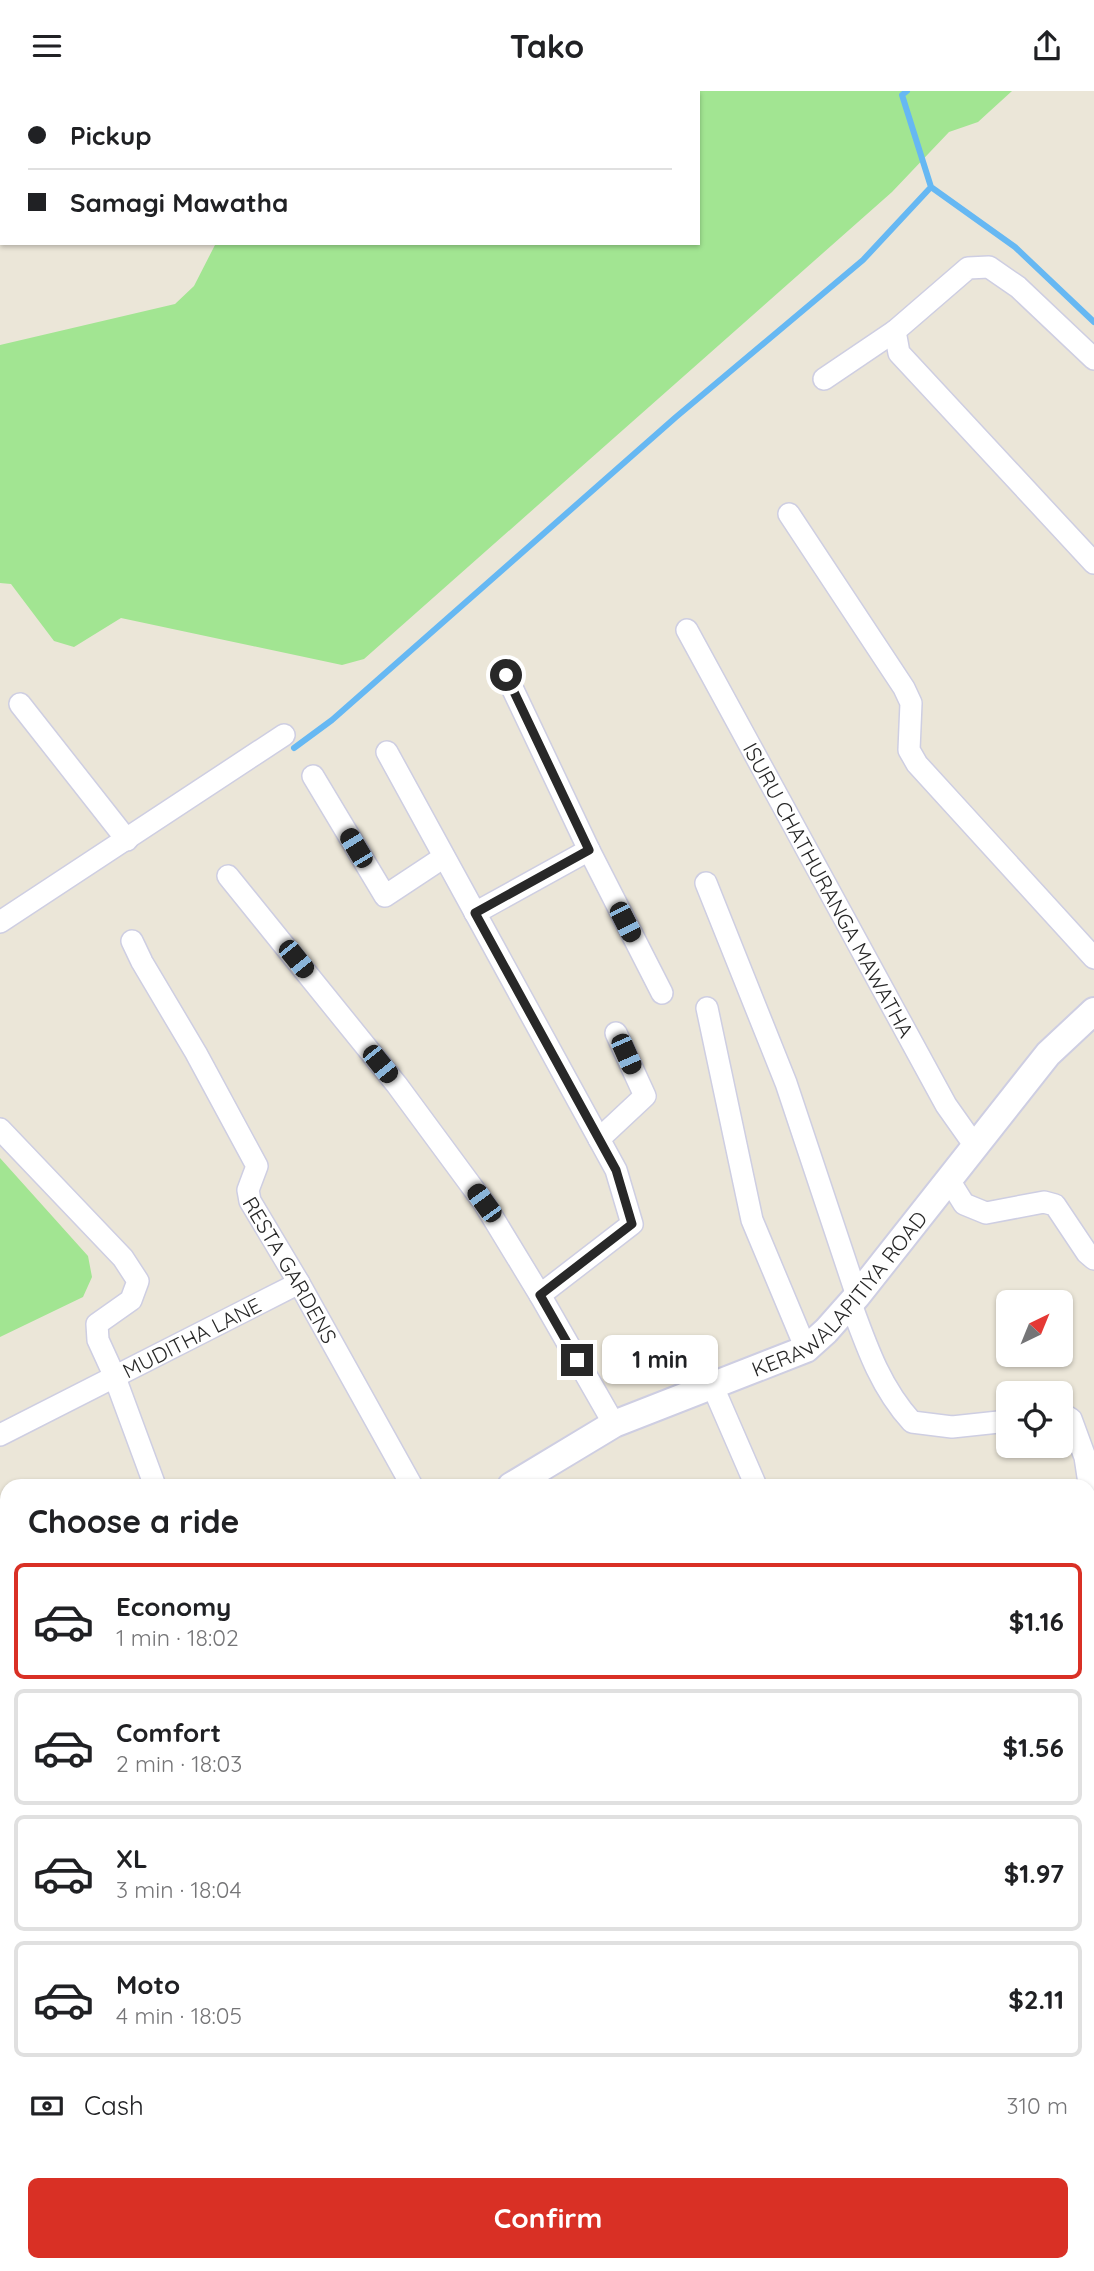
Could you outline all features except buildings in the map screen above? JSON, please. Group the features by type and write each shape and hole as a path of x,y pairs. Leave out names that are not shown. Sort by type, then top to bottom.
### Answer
{"street":[{"path":"824,379 895,331 968,268 989,267 1018,287 1094,359"},
{"path":"895,331 899,353 1094,563"},
{"path":"789,514 904,688 911,703 909,750 917,764 1094,958"},
{"name":"ISURU CHATHURANGA MAWATHA","path":"687,630 946,1105 975,1146"},
{"path":"506,675 589,850 662,993"},
{"path":"20,704 127,840"},
{"path":"0,922 284,735"},
{"path":"387,752 616,1170 632,1224 540,1295"},
{"path":"313,776 385,896 444,857"},
{"path":"475,913 589,850"},
{"path":"228,876 397,1085 484,1203 614,1424"},
{"path":"706,883 786,1083 870,1356 894,1402 912,1422 952,1427 996,1422"},
{"name":"RESTA GARDENS","path":"132,941 257,1166 248,1190 250,1201 408,1479"},
{"path":"708,1008 752,1220 806,1349"},
{"name":"KERAWALAPITIYA ROAD","path":"530,1479 614,1424 806,1349 826,1331 853,1299 1048,1055 1094,1011"},
{"path":"599,1139 645,1096 616,1033"},
{"path":"0,1129 123,1258 138,1281 131,1300 97,1324 98,1341 114,1375 0,1435"},
{"path":"949,1180 964,1204 986,1213 1044,1202 1055,1205 1087,1254 1094,1259"},
{"name":"MUDITHA LANE","path":"152,1479 114,1375 299,1283"},
{"path":"713,1387 754,1479"},
{"path":"1073,1424 1085,1457 1088,1479"}],"green space":[{"path":"700,91 1012,91 978,122 949,132 892,192 364,659 342,665 121,618 74,647 54,641 11,584 0,583 0,345 175,304 194,286 215,245 700,245"},
{"path":"0,1158 88,1256 92,1277 83,1297 0,1337"}],"waterway":[{"path":"294,748 332,720 676,417 863,260 931,187 902,95 907,91"},
{"path":"931,187 1015,247 1094,322"}],"route":[{"path":"506,675 589,850 475,913 616,1170 632,1224 540,1295 577,1360"}]}
